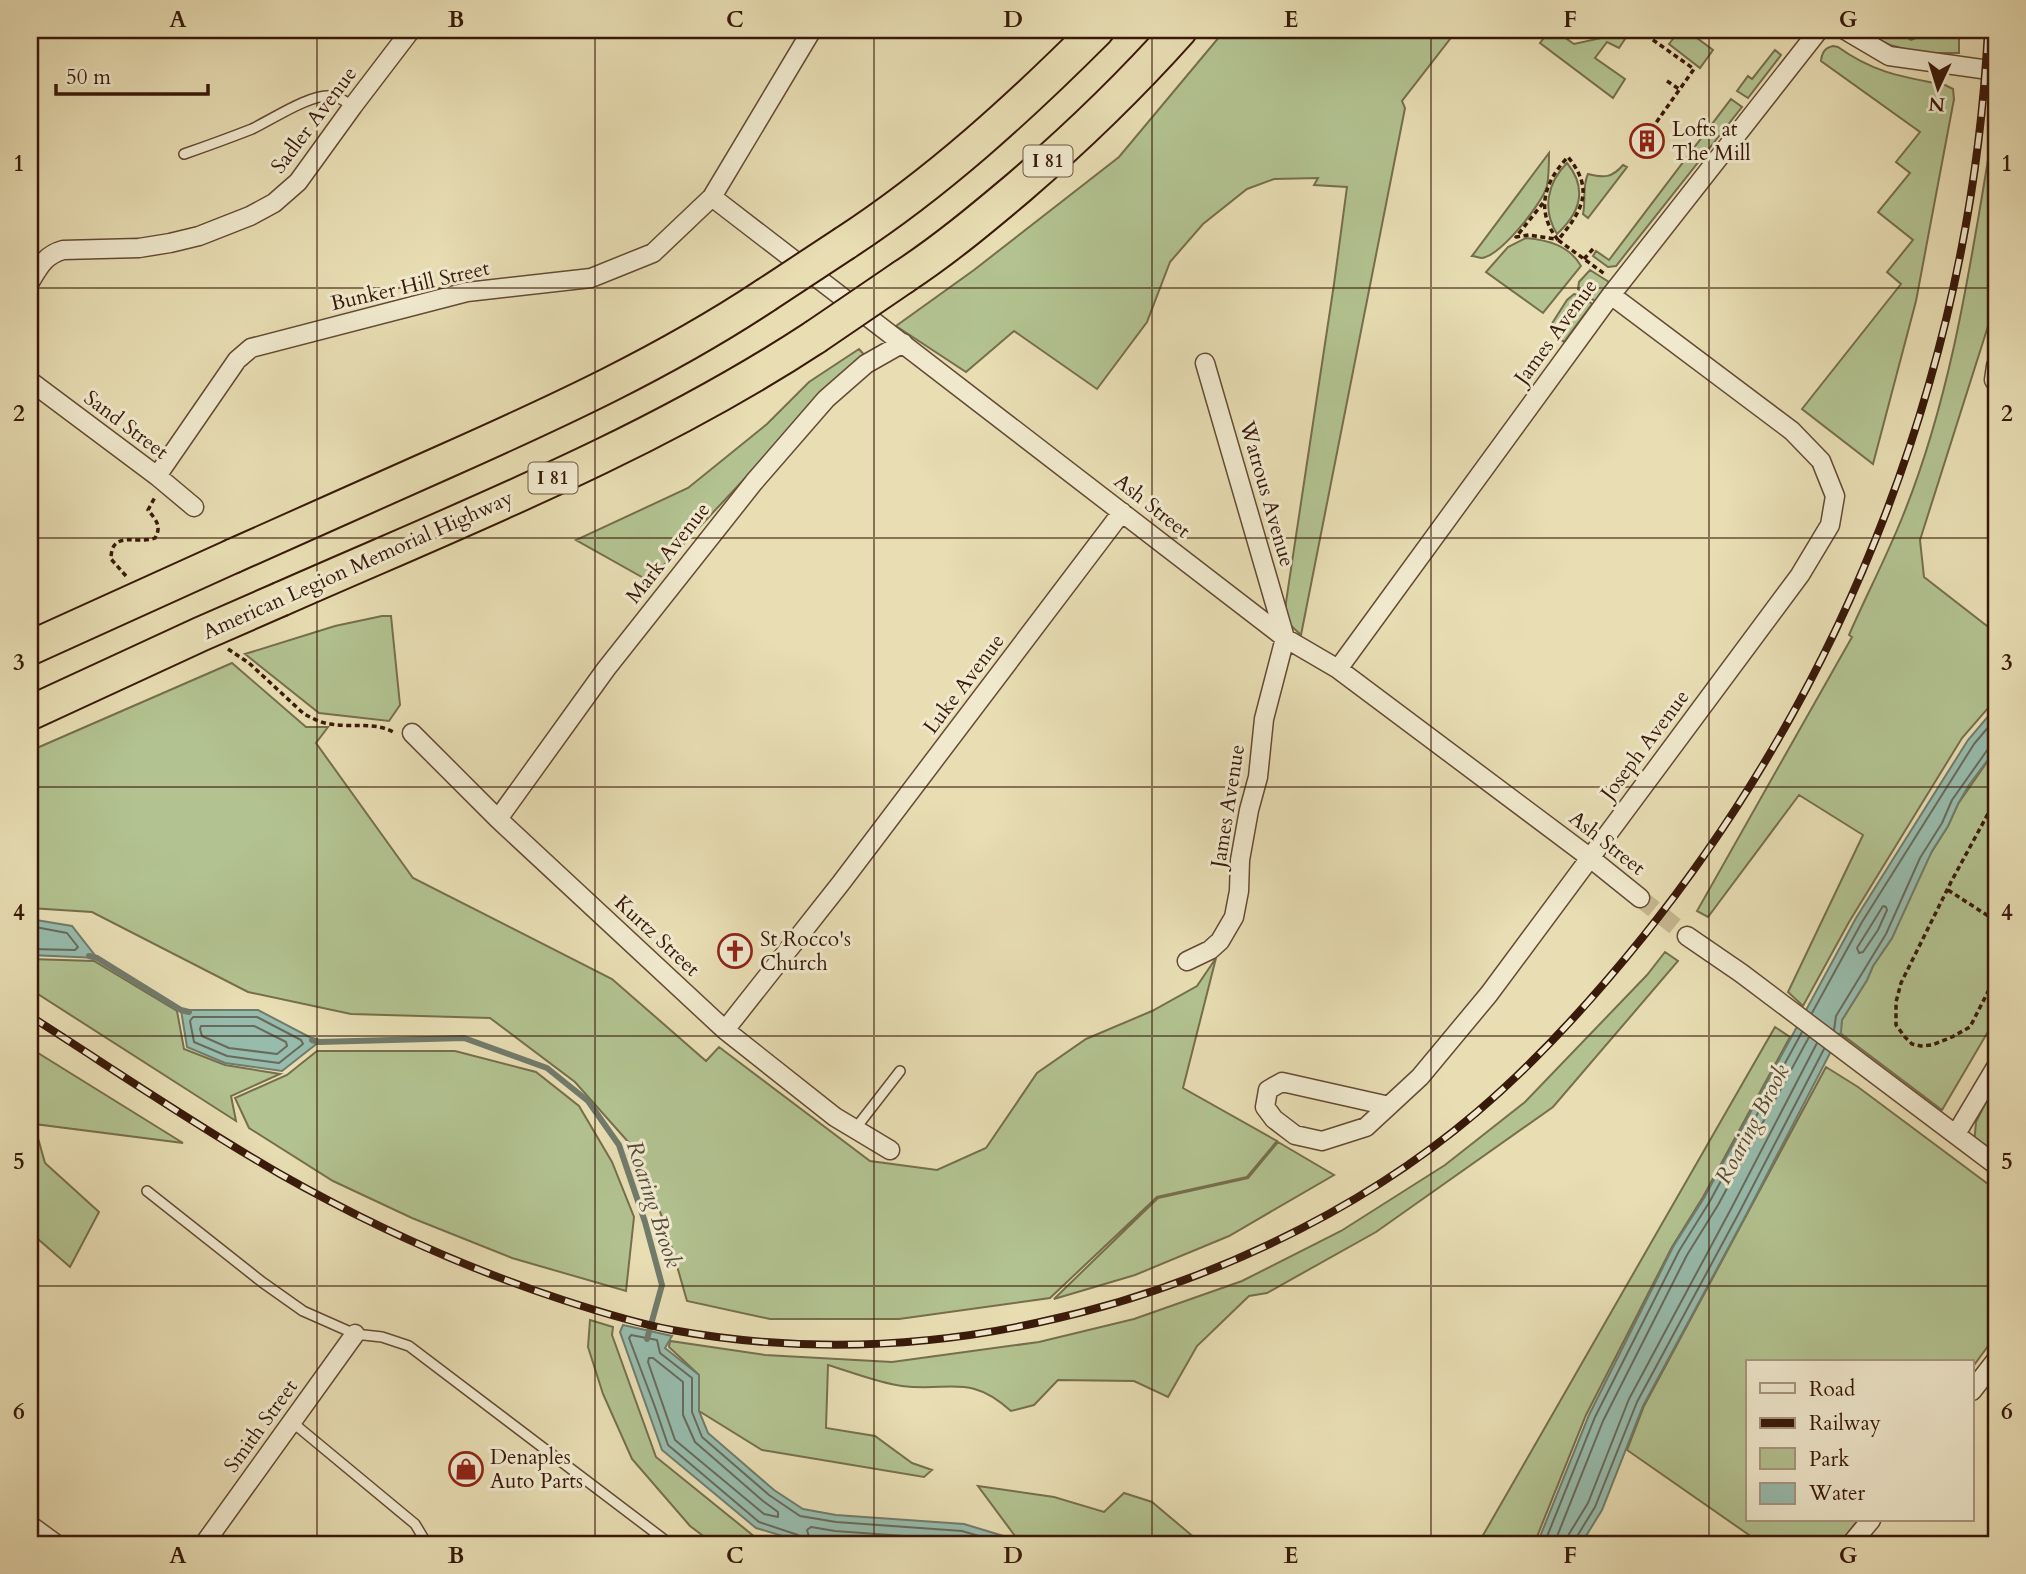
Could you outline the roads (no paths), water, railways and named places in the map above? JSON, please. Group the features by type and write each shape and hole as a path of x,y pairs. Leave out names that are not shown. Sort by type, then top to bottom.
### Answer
{"highway":[{"path":"30,648 496,439 595,393 690,342 908,200 1030,96 1097,30"},
{"name":"American Legion Memorial Highway","path":"30,713 201,634 508,499 640,437 771,365 957,240 1040,169 1121,93 1180,30"}],"street":[{"name":"Sadler Avenue","path":"30,282 40,265 54,253 63,250 139,248 170,243 199,236 250,216 274,203 298,182 411,30"},
{"path":"712,197 812,30"},
{"name":"James Avenue","path":"1338,669 1615,290 1819,30"},
{"path":"1845,30 1889,56 1996,71"},
{"name":"Ash Street","path":"712,197 1285,638 1338,669 1590,857 1640,898"},
{"name":"Bunker Hill Street","path":"157,476 237,360 251,348 467,292 591,278 653,253 712,197"},
{"name":"Joseph Avenue","path":"1389,1106 1282,1082 1268,1090 1265,1107 1274,1119 1295,1135 1322,1141 1366,1127 1389,1106 1420,1077 1489,994 1800,575 1830,525 1835,496 1821,461 1791,431 1615,290"},
{"name":"Mark Avenue","path":"498,819 606,669 754,482 826,399 866,364 903,343"},
{"name":"Watrous Avenue","path":"1205,363 1285,638"},
{"path":"1996,366 1996,383"},
{"name":"Sand Street","path":"30,381 194,507"},
{"name":"Luke Avenue","path":"725,1030 841,883 1122,512"},
{"name":"James Avenue","path":"1187,961 1210,950 1220,941 1234,917 1239,891 1240,860 1258,777 1264,719 1285,638"},
{"name":"Kurtz Street","path":"412,733 498,819 725,1030 835,1117 890,1150"},
{"path":"1687,936 1996,1165"},
{"path":"1956,1134 1996,1067"},
{"name":"Smith Street","path":"204,1544 355,1335"},
{"path":"1974,1388 1996,1360"},
{"path":"1851,1544 1869,1522"},
{"path":"30,1525 56,1544"}],"lane":[{"path":"184,154 255,127 315,98 340,97 353,106"},
{"path":"855,1129 900,1071"},
{"path":"147,1191 303,1311 355,1335 382,1337 409,1346 670,1544"},
{"path":"292,1422 415,1524 427,1544"}],"water":[{"path":"1996,707 1996,749 1958,804 1932,851 1892,938 1842,1020 1841,1032 1643,1406 1602,1510 1581,1544 1537,1544 1589,1415 1673,1247 1704,1198 1856,918 1968,740"},
{"path":"30,919 72,926 97,958 30,955"},
{"path":"181,1010 258,1010 319,1042 282,1071 225,1063 187,1047"},
{"path":"623,1325 672,1336 665,1348 699,1375 699,1411 708,1433 774,1490 803,1509 836,1515 964,1524 1030,1544 809,1544 756,1528 662,1450 620,1332"}],"waterway":[{"name":"Roaring Brook","path":"89,956 97,958 181,1010 189,1012"},
{"name":"Roaring Brook","path":"312,1040 464,1038 547,1068 588,1101 619,1145 645,1222 662,1285 647,1339"}],"tunnel":[{"path":"1640,898 1687,936"}],"railway":[{"path":"30,1016 248,1155 383,1228 454,1260 526,1287 618,1317 672,1330 763,1342 809,1344 900,1342 991,1332 1095,1309 1154,1291 1270,1244 1325,1216 1429,1150 1500,1092 1543,1050 1584,1007 1642,938 1716,838 1781,733 1838,624 1887,511 1926,394 1956,275 1977,153 1988,30"}],"place":[{"name":"Lofts at The Mill","path":"1647,141"},
{"name":"St Rocco's Church","path":"735,951"},
{"name":"Denaples Auto Parts","path":"466,1469"}]}
